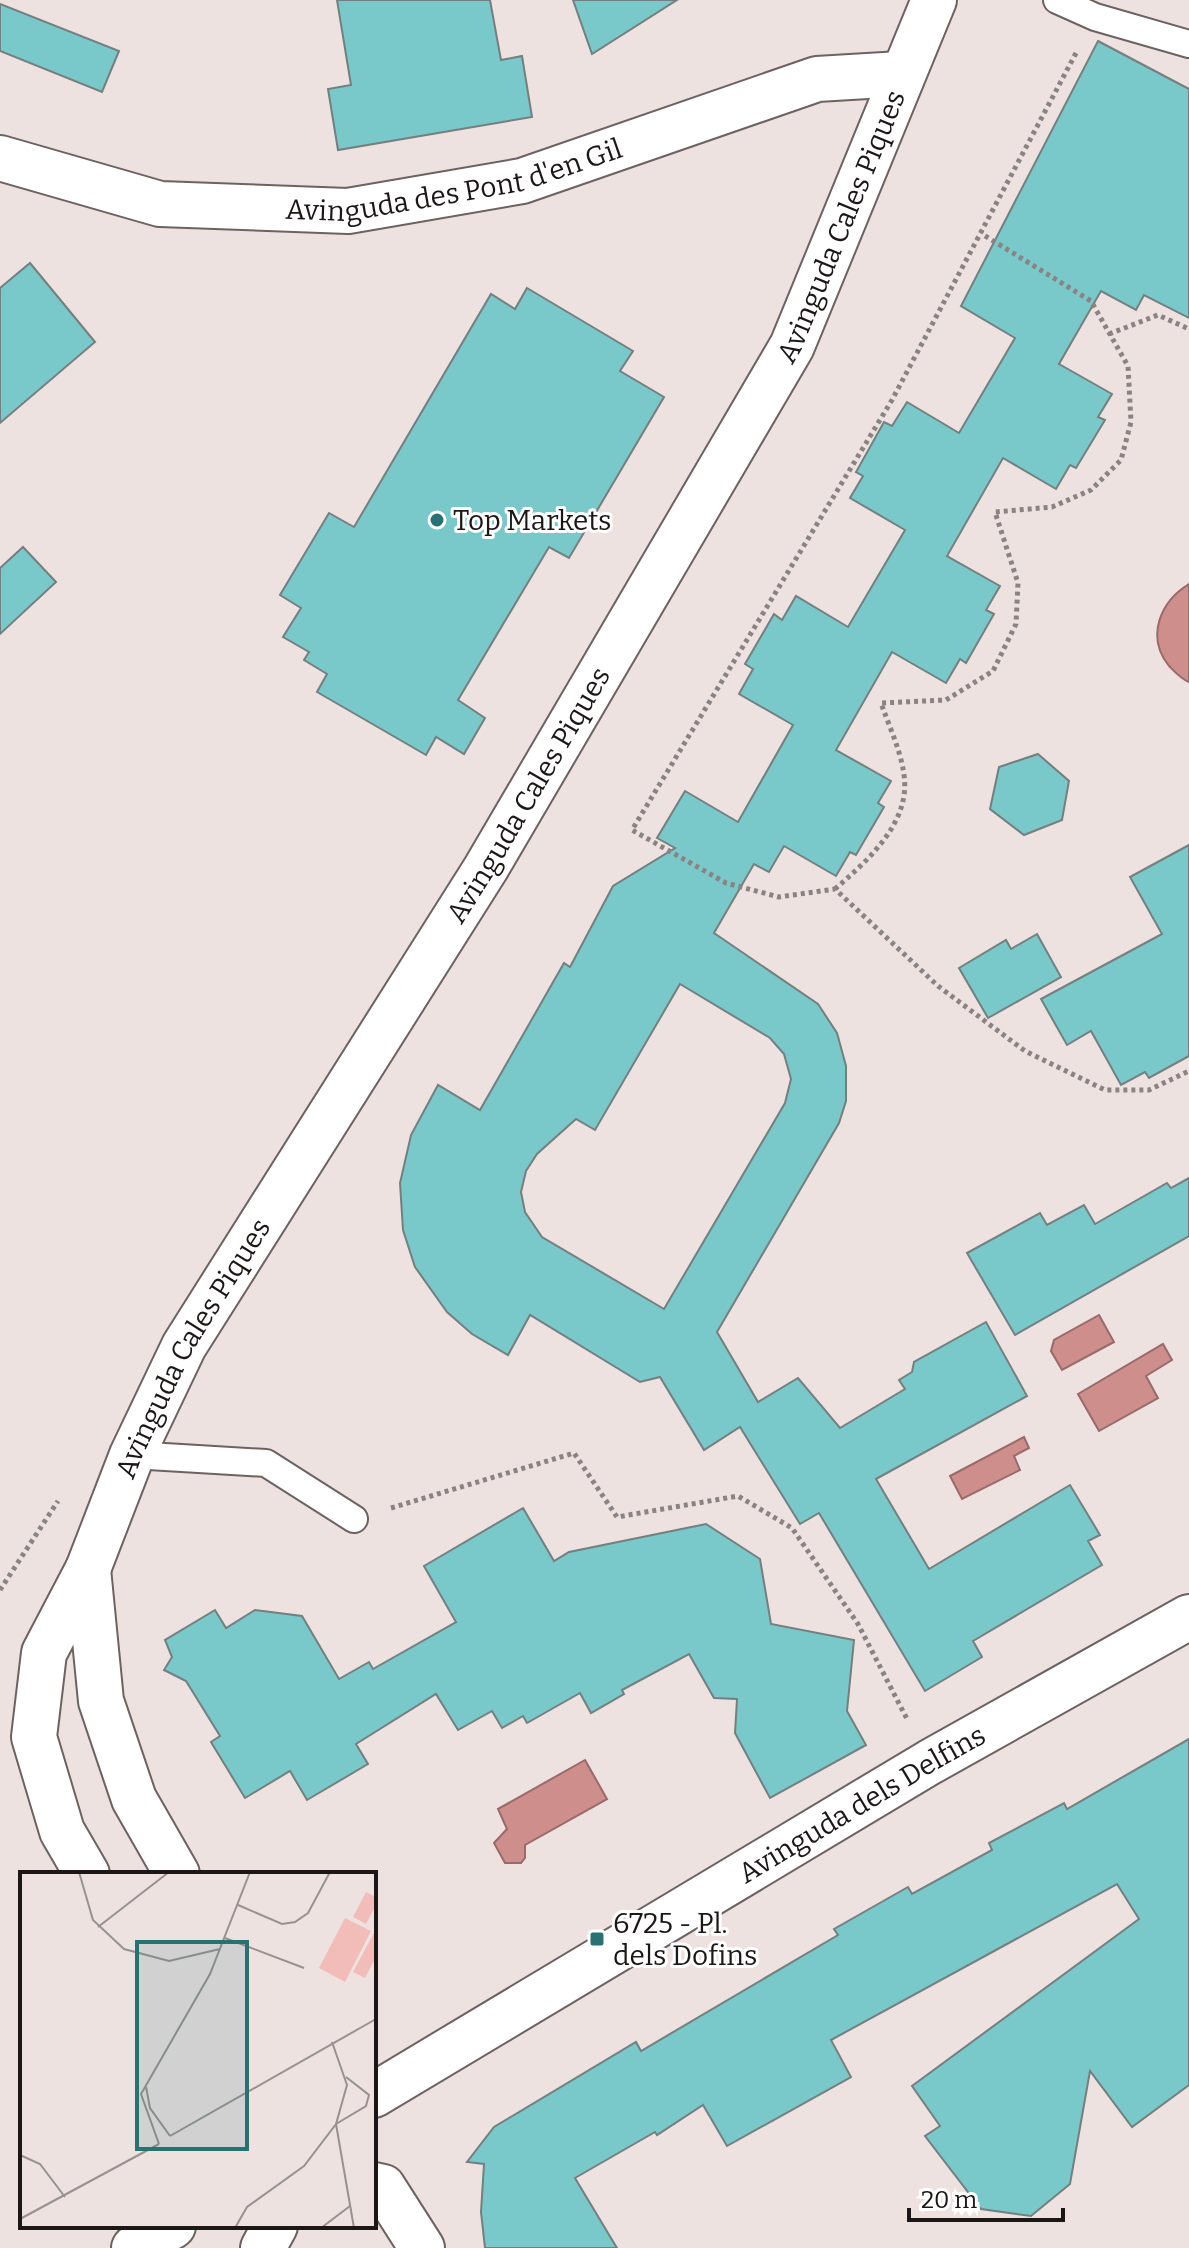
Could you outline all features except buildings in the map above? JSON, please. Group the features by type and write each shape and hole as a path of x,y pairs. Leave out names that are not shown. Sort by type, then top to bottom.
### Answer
{"street":[{"name":"Avinguda Cales Piques","path":"86,1872 62,1831 34,1737 44,1653 88,1569 132,1455 184,1346 486,868 792,346 901,74 934,0"},
{"name":"Avinguda des Pont d'en Gil","path":"0,158 160,204 348,211 522,181 817,79 901,74"},
{"name":"Avinguda Cales Piques","path":"88,1569 101,1701 134,1799 176,1872"},
{"name":"Avinguda dels Delfins","path":"376,2094 930,1762 1189,1617"},
{"path":"376,2185 383,2187 422,2248"},
{"path":"134,2248 169,2228"},
{"path":"263,2248 274,2228"}],"lane":[{"path":"1057,0 1095,17 1189,44"},
{"path":"132,1455 266,1463 354,1519"}],"path":[{"path":"982,234 1091,301 1128,366 1131,422 1121,460 1091,490 1052,507 995,512 1018,583 1016,624 993,671 946,700 881,703 905,777 899,812 876,853 835,889 779,897 726,883 632,830 892,400 1095,17"},
{"path":"1109,334 1158,315 1189,329"},
{"path":"835,889 938,986 1025,1051 1105,1090 1149,1090 1189,1071"},
{"path":"354,1519 574,1453 617,1517 738,1496 792,1528 858,1624 930,1762"}],"shaded area":[{"path":"1189,584 1189,682 1169,666 1162,655 1157,631 1164,610"},
{"path":"1099,1315 1114,1342 1062,1370 1051,1351 1054,1340"},
{"path":"1163,1344 1172,1360 1146,1376 1158,1398 1099,1431 1078,1394"},
{"path":"1024,1437 1029,1448 1014,1456 1020,1470 962,1499 950,1476"},
{"path":"585,1760 607,1799 525,1845 525,1858 521,1863 505,1863 494,1843 507,1829 498,1809"}],"place":[{"name":"Top Markets","path":"437,520"},
{"name":"6725 - Pl. dels Dofins","path":"597,1939"}]}
